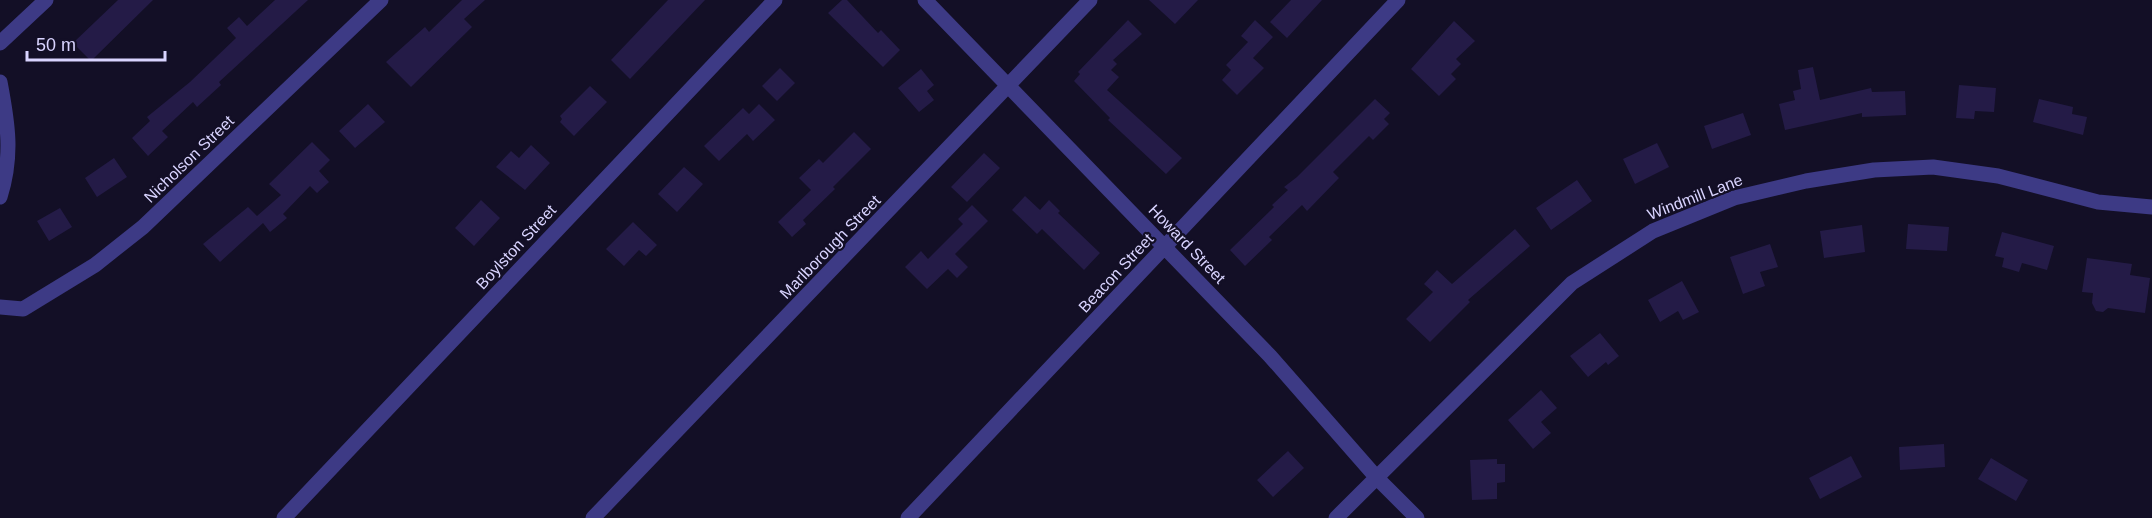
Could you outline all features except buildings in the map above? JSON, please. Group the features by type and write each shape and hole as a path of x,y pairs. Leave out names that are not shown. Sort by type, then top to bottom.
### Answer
{"street":[{"path":"0,43 46,0"},
{"name":"Nicholson Street","path":"0,307 23,309 95,265 143,228 381,0"},
{"name":"Boylston Street","path":"284,518 775,0"},
{"name":"Howard Street","path":"925,0 1270,356 1377,478 1417,518"},
{"name":"Marlborough Street","path":"593,518 1010,87 1090,0"},
{"name":"Beacon Street","path":"908,518 1398,0"},
{"path":"0,82 10,138 5,180 0,198"},
{"name":"Windmill Lane","path":"1336,518 1572,283 1653,231 1734,198 1806,181 1874,170 1933,167 1998,176 2098,202 2152,207"}]}
